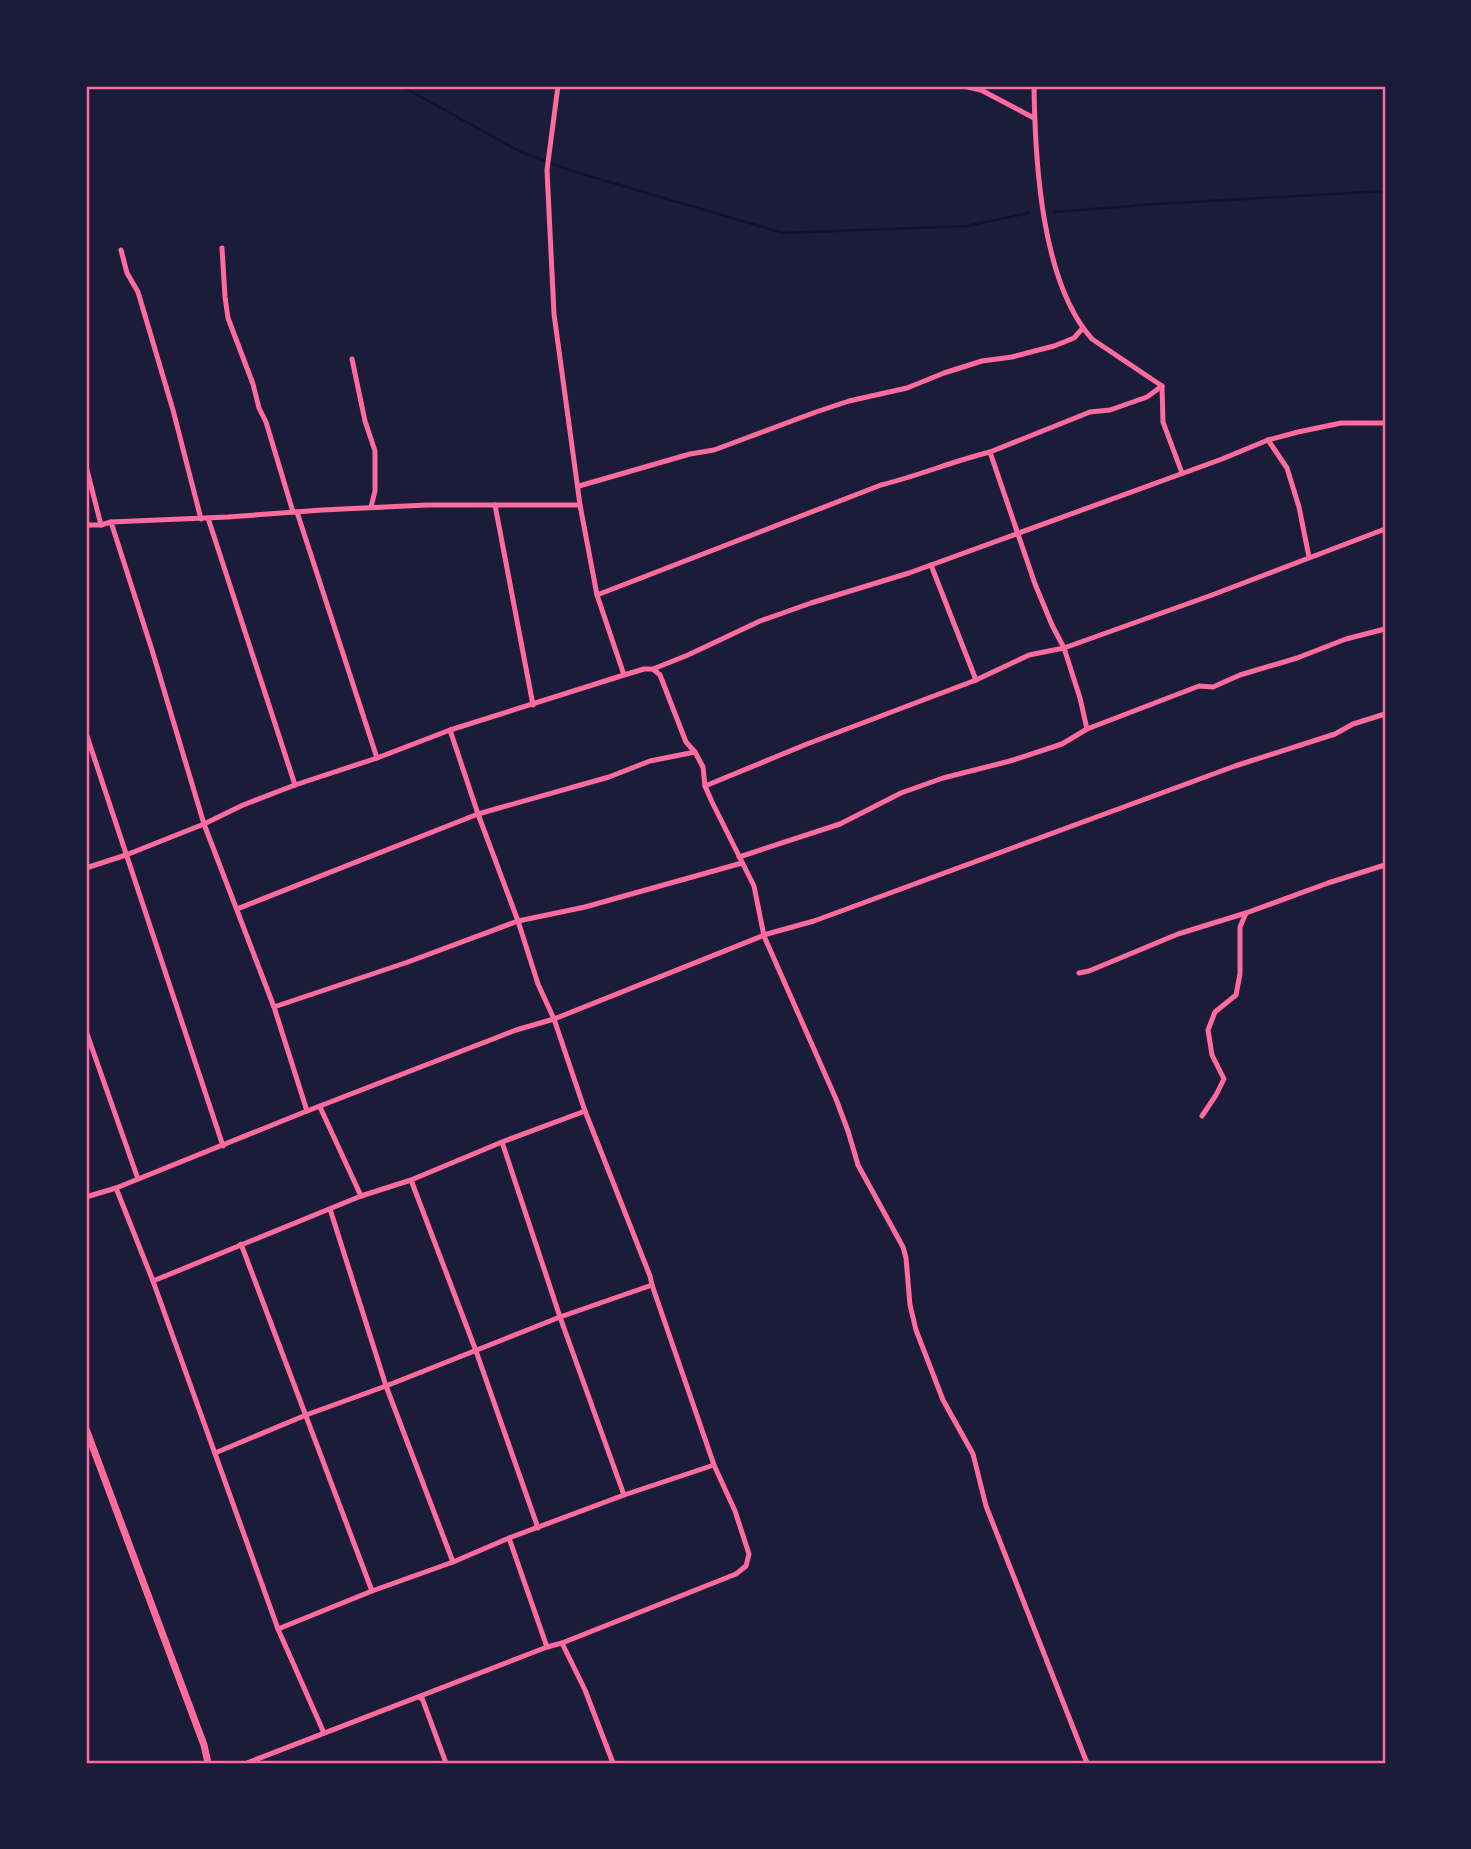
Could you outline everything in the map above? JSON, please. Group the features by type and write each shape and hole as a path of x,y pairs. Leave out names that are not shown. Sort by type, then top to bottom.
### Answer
{"street":[{"path":"558,86 547,170 554,314 580,505 597,595 624,675"},
{"path":"963,86 981,90 1034,118"},
{"path":"1034,86 1034,118 1042,206 1050,250 1060,280 1082,329 1092,339 1162,386"},
{"path":"222,248 228,318 266,422 269,438 377,758"},
{"path":"121,250 127,273 138,292 173,410 201,519"},
{"path":"579,486 690,454 714,450 849,401 906,388 982,361 1012,357 1054,346 1074,338 1082,329"},
{"path":"352,359 365,421 375,451 375,491 371,507"},
{"path":"597,595 881,485 990,452 1090,412 1110,410 1147,397 1162,386"},
{"path":"1162,386 1163,422 1182,473"},
{"path":"86,868 204,824 243,805 295,785 450,730 624,675 653,669 760,621 931,565 1268,440 1341,424 1385,423"},
{"path":"1268,440 1287,468 1310,557"},
{"path":"990,452 1017,533 1063,648 1087,729"},
{"path":"86,466 101,524"},
{"path":"495,505 533,705"},
{"path":"86,525 371,507 580,505"},
{"path":"208,518 295,785"},
{"path":"111,522 204,824 274,1007 307,1111"},
{"path":"705,786 976,680 1030,655 1063,648 1385,529"},
{"path":"931,565 976,680"},
{"path":"739,857 840,824 912,789 1062,744 1087,729 1199,686 1213,687 1240,675 1346,639 1385,629"},
{"path":"653,669 660,676 686,742 695,752 702,767 705,786 754,886 764,936 836,1099 858,1165 903,1247 916,1330 943,1400 973,1454 986,1506 1087,1763"},
{"path":"86,1197 117,1188 307,1111 516,1030 554,1019 764,936 1385,714"},
{"path":"247,1763 736,1574 746,1566 749,1554 735,1511 714,1465 650,1276 584,1111 554,1019 538,985 450,730"},
{"path":"86,733 223,1146"},
{"path":"237,909 478,814 609,777 650,761 695,752"},
{"path":"274,1007 408,962 518,921 585,907 742,863"},
{"path":"1079,973 1188,930 1385,865"},
{"path":"1202,1116 1224,1079 1212,1055 1208,1030 1215,1012 1236,995 1240,974 1240,926 1245,913"},
{"path":"86,1031 138,1179"},
{"path":"320,1107 361,1196"},
{"path":"153,1281 361,1196 411,1180 584,1111"},
{"path":"502,1142 560,1317 624,1495"},
{"path":"411,1180 538,1528"},
{"path":"117,1188 278,1629 324,1732"},
{"path":"330,1209 386,1386 453,1562"},
{"path":"241,1244 372,1591"},
{"path":"215,1453 560,1317 652,1285"},
{"path":"86,1429 204,1745 208,1763"},
{"path":"278,1629 509,1538 714,1465"},
{"path":"509,1538 547,1647"},
{"path":"562,1643 585,1690 613,1763"},
{"path":"413,1699 422,1698 446,1763"}],"waterway":[{"path":"401,86 521,152 572,171 783,233 967,226 1029,213"},
{"path":"1054,212 1385,191"}]}
